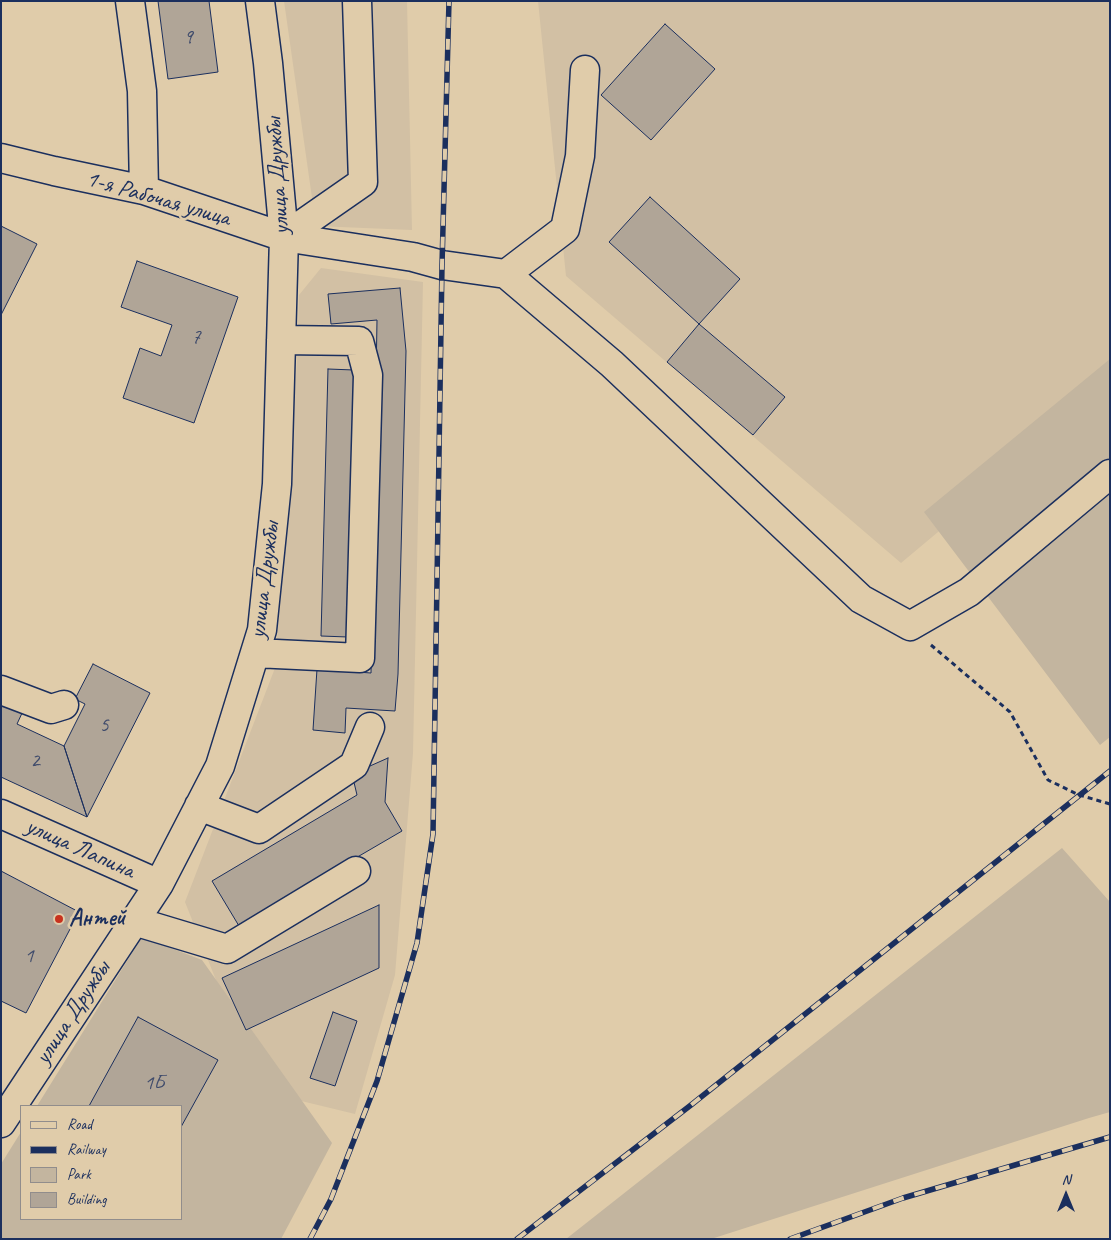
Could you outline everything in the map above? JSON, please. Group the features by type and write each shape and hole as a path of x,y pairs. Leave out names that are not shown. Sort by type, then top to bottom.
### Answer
{"street":[{"path":"130,1 142,91 144,190"},
{"name":"улица Дружбы","path":"1,1123 159,884 220,766 262,630 277,484 284,237 268,63 260,1"},
{"path":"284,237 363,182 357,1"},
{"path":"584,70 580,156 564,228 506,274 612,364 862,598 910,626 969,592 1110,474"},
{"name":"1-я Рабочая улица","path":"1,158 144,190 284,237 413,256 442,265 506,274"},
{"path":"256,653 360,658 368,375 359,341 281,340"},
{"path":"1,690 50,709 64,706"},
{"path":"199,806 259,829 354,765 370,728"},
{"name":"улица Лапина","path":"1,814 159,884"},
{"path":"134,921 227,949 356,872"}],"path":[{"path":"910,626 1010,712 1048,780 1079,795 1110,804"}],"shaded area":[{"path":"284,1 407,1 412,230 316,226"},
{"path":"538,1 1110,1 1110,388 901,563 566,276"},
{"path":"321,268 423,282 413,753 395,975 355,1114 260,1091 185,902 275,668 297,362 299,295"}],"green space":[{"path":"1110,359 1110,737 1100,745 924,512"},
{"path":"1062,848 1110,902 1110,1112 711,1239 566,1239"},
{"path":"142,937 202,960 332,1143 281,1239 1,1239 1,1164 20,1134 20,1220 182,1220 182,1105 38,1105"}],"building":[{"path":"158,1 209,1 218,72 168,79"},
{"path":"665,24 715,69 651,140 601,95"},
{"path":"650,197 740,279 699,324 609,242"},
{"path":"1,226 37,244 1,315"},
{"path":"137,261 238,297 194,423 123,398 140,348 161,356 172,325 121,307"},
{"path":"400,288 406,351 398,674 395,711 346,708 345,733 313,730 317,669 371,673 377,320 331,324 328,294"},
{"path":"699,324 785,397 753,435 667,362"},
{"path":"328,369 354,370 348,637 321,636"},
{"path":"93,664 150,693 87,817 64,746 85,704 75,699"},
{"path":"1,701 23,711 17,724 64,746 87,817 1,777"},
{"path":"388,758 385,802 402,831 239,926 212,881 357,795 352,774"},
{"path":"1,871 79,912 26,1013 1,1001"},
{"path":"379,905 379,968 246,1030 222,978"},
{"path":"333,1012 357,1021 335,1086 310,1078"},
{"path":"138,1017 218,1060 182,1125 182,1105 90,1105"}],"railway":[{"path":"310,1239 331,1199 377,1081 417,943 433,834 442,265 449,1"},
{"path":"517,1239 691,1105 1110,771"},
{"path":"790,1239 903,1198 1110,1137"}],"place":[{"name":"Антей","path":"59,919"}]}
